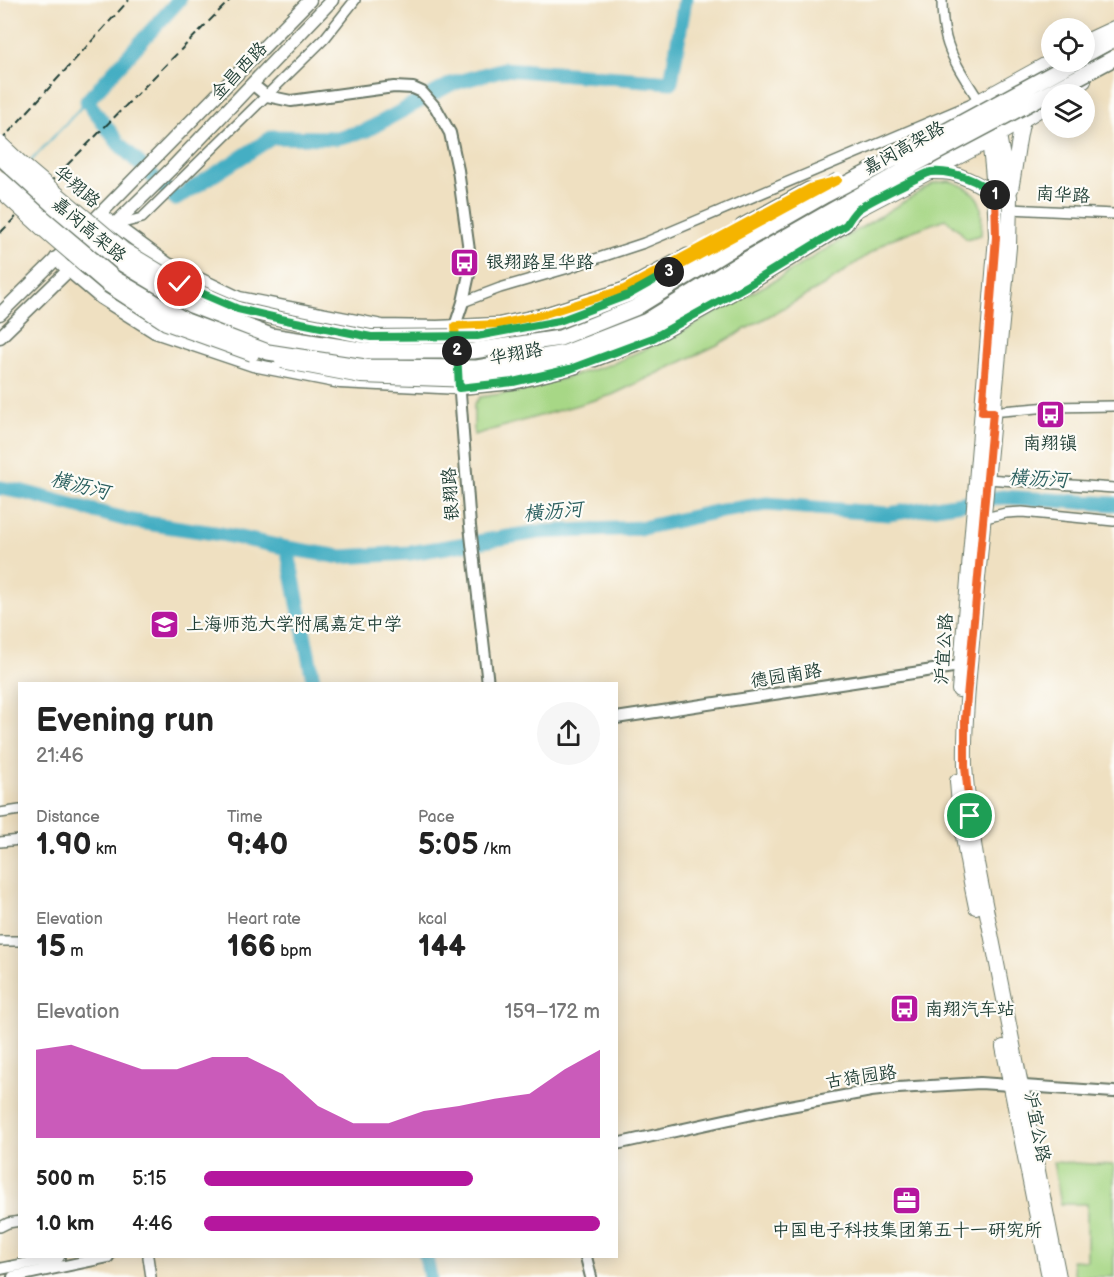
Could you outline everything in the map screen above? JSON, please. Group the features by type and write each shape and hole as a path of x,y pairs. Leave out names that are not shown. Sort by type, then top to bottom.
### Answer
{"highway":[{"path":"1095,50 1114,39"},
{"name":"嘉闵高架路","path":"0,179 115,279 186,321 267,352 365,368 477,368 565,353 646,321 832,210 1114,58"},
{"name":"嘉闵高架路","path":"0,157 123,264 192,305 271,336 368,351 473,351 560,338 635,308 734,247 825,195 1056,72"}],"main road":[{"name":"金昌西路","path":"100,214 310,0"},
{"name":"金昌西路","path":"114,225 172,168 332,0"},
{"path":"1095,37 1114,28"},
{"path":"1079,84 1114,65"},
{"path":"979,101 1041,67"},
{"path":"994,138 996,92"},
{"name":"沪宜公路","path":"979,101 994,138 1010,203 1009,247 987,412"},
{"name":"华翔路","path":"0,143 124,250 180,284 238,309 371,337 477,336 559,321 628,295 838,180 956,119 979,101"},
{"path":"994,138 1041,109"},
{"path":"1010,203 1023,120"},
{"name":"沪宜公路","path":"994,138 996,237 983,485 978,515 965,665 957,719 956,768 967,864 1059,1277"},
{"name":"华翔路","path":"0,190 108,285 166,323 264,358 285,362 361,376 471,380 567,363 651,331 857,210 994,138"},
{"path":"929,172 950,173 976,183 995,194"},
{"path":"0,315 100,214 168,264 239,298 382,326 437,327 499,324 533,317 624,289 812,187 838,180"},
{"path":"56,258 101,298 155,332 253,365 340,382 459,388 513,382 570,369 653,338 748,285 846,225 857,210"},
{"path":"0,337 114,225"},
{"name":"沪宜公路","path":"1016,1086 1049,1277"}],"street":[{"path":"114,225 142,218 325,38 355,0"},
{"path":"463,302 500,288 644,243 979,101 949,47 944,26 942,0"},
{"path":"252,84 267,96"},
{"name":"银翔路","path":"267,96 291,101 394,87 413,88 422,92 436,108 450,133 460,181 471,266 455,326 470,526 488,682"},
{"name":"南华路","path":"1010,203 1114,214"},
{"path":"987,412 1049,407 1114,406"},
{"path":"983,485 1114,488"},
{"path":"978,515 1022,512 1114,521"},
{"name":"德园南路","path":"618,718 965,665"},
{"path":"0,813 18,810"},
{"path":"0,842 18,840"},
{"path":"0,941 18,941"},
{"name":"古猗园路","path":"618,1144 779,1108 871,1091 980,1083 1114,1092"},
{"path":"0,1227 18,1221"},
{"path":"0,1269 54,1258"},
{"path":"13,1277 103,1258"},
{"path":"148,1258 151,1277"},
{"path":"586,1258 591,1277"}],"green space":[{"path":"949,181 967,189 978,199 981,211 981,235 966,239 945,219 891,239 823,286 717,345 612,395 474,435 474,404 480,397 521,391 612,364 675,335 779,278 934,183"},
{"path":"1053,1162 1114,1165 1114,1277 1075,1277 1072,1260 1087,1261 1087,1204 1061,1204"}],"waterway":[{"path":"179,0 87,101 119,144 176,199 273,137 336,138 365,131 451,84 504,69 671,82 685,0"},
{"path":"29,163 87,101"},
{"name":"横沥河","path":"0,488 132,521 221,534 341,557 410,553 538,532 642,528 715,512 767,504 888,514 1003,497 1114,504"},
{"path":"287,548 314,682"},
{"path":"426,1258 430,1277"}],"railway":[{"path":"0,142 129,0"},
{"path":"0,233 230,0"}],"place":[{"name":"银翔路星华路","path":"465,262"},
{"name":"南翔镇","path":"1050,414"},
{"name":"上海师范大学附属嘉定中学","path":"165,624"},
{"name":"南翔汽车站","path":"904,1009"},
{"name":"中国电子科技集团第五十一研究所","path":"907,1201"}],"route":[{"path":"180,284 238,309 371,337 424,336 477,336 559,321 628,295 838,180 812,187 624,289 545,314 499,324 455,326 459,388 513,382 570,369 653,338 748,285 846,225 857,210 929,172 950,173 995,194 996,237 982,412 993,412 965,719 965,766 970,816"}]}
